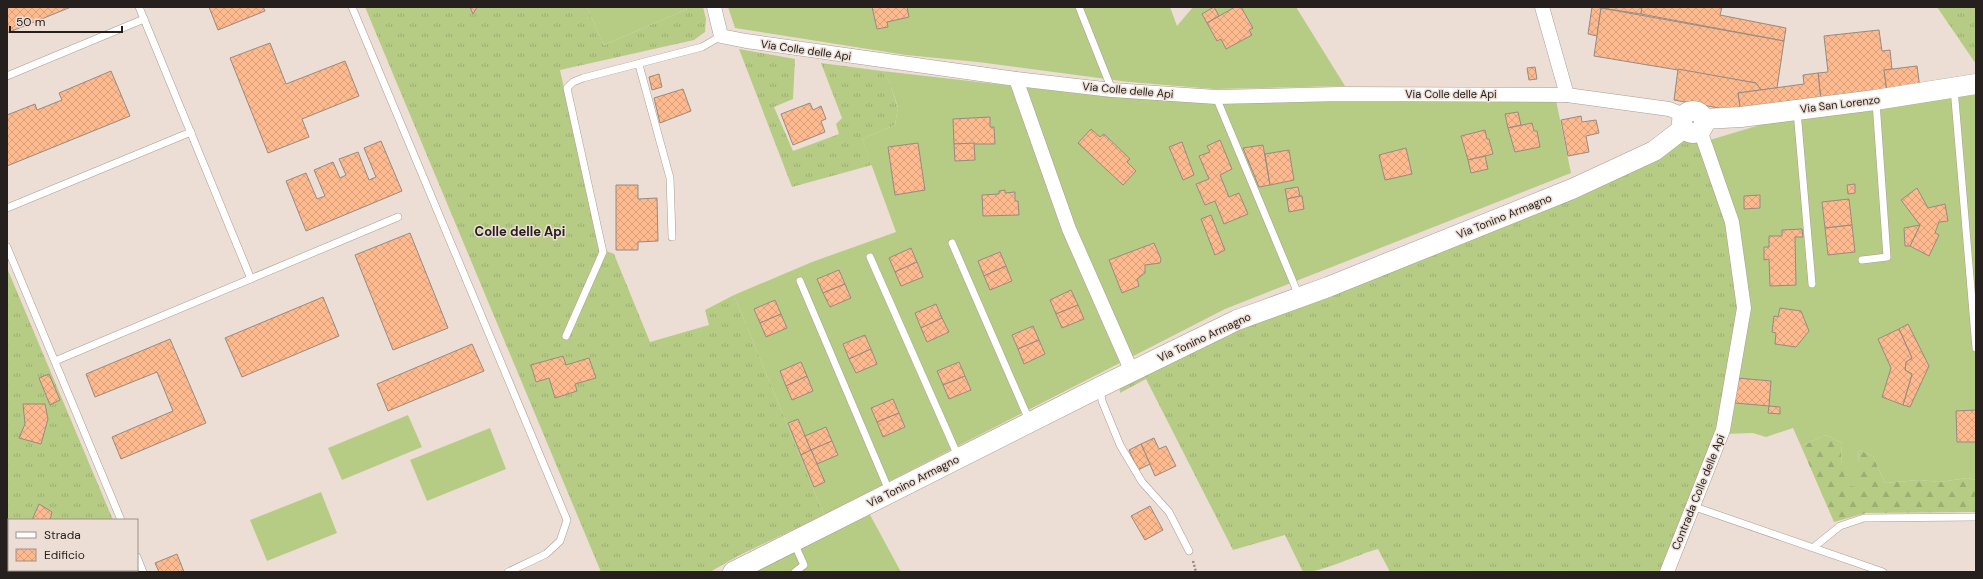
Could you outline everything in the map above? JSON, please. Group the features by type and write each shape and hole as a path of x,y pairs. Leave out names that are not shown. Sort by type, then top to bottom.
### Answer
{"street":[{"path":"714,7 721,36"},
{"path":"1542,7 1567,95"},
{"name":"Via Colle delle Api","path":"721,36 746,41 1016,79 1112,90 1216,97 1339,94 1567,95 1669,109 1693,123"},
{"path":"1016,79 1069,229 1132,372"},
{"name":"Via San Lorenzo","path":"1693,123 1875,100 1976,84"},
{"name":"Via Tonino Armagno","path":"740,570 793,541 958,458 1237,320 1299,298 1572,189 1654,151 1693,123"},
{"name":"Contrada Colle delle Api","path":"1667,572 1722,430 1744,308 1732,222 1693,123"}],"lane":[{"path":"139,7 251,279"},
{"path":"352,7 567,520 560,541 546,554 508,572"},
{"path":"1079,7 1112,90"},
{"path":"7,76 144,19"},
{"path":"566,336 603,252 567,88 573,82 582,78 639,65 702,47 721,36"},
{"path":"639,65 670,178 672,237"},
{"path":"1954,88 1976,348"},
{"path":"1216,97 1299,298"},
{"path":"1862,260 1887,257 1875,100"},
{"path":"1797,109 1812,284"},
{"path":"7,208 191,132"},
{"path":"54,361 398,217"},
{"path":"952,243 1030,422"},
{"path":"7,247 121,519"},
{"path":"870,257 958,458"},
{"path":"800,281 890,493"},
{"path":"1100,387 1102,401 1120,445 1142,482 1169,512 1189,551"},
{"path":"1692,506 1883,572"},
{"path":"1814,547 1840,526 1864,518 1976,517"},
{"path":"793,541 804,565 795,572"},
{"path":"138,560 143,572"}],"green space":[{"path":"365,7 587,7 604,45 687,9 686,7 703,7 706,19 705,32 694,40 560,70 599,248 614,254 650,342 709,325 705,310 734,295 824,515 738,556 710,572 601,572"},
{"path":"587,7 686,7 687,9 604,45"},
{"path":"728,7 1170,7 1177,26 1193,7 1296,7 1345,86 1214,89 1129,82 978,62 906,55 735,28"},
{"path":"1937,7 1976,7 1976,64"},
{"path":"739,49 795,59 793,99 774,107 793,151 839,134 836,124 842,118 821,63 882,71 889,81 898,108 895,125 862,139 872,165 792,187"},
{"path":"882,71 1110,97 1208,102 1556,100 1571,173 1225,309 824,515 734,295 812,262 896,232 862,139 895,125 898,107 889,81"},
{"path":"1976,93 1976,480 1967,478 1940,482 1919,480 1885,483 1873,456 1859,450 1856,487 1848,486 1841,466 1842,443 1826,435 1801,446 1793,428 1766,437 1753,433 1725,434 1746,308 1710,140 1763,124"},
{"path":"1697,139 1719,200 1726,227 1737,309 1718,428 1660,572 1390,572 1378,549 1321,569 1303,572 1285,535 1233,550 1146,379 1120,393 1119,384 1186,351 1684,140"},
{"path":"7,268 113,519 8,519 8,571 135,572 7,572"},
{"path":"408,415 422,447 342,480 328,448"},
{"path":"490,428 506,469 427,501 410,460"},
{"path":"1826,435 1842,443 1841,466 1858,463 1859,450 1873,456 1885,483 1919,480 1940,482 1967,478 1976,480 1976,512 1866,513 1834,522 1801,446"},
{"path":"321,492 337,533 267,561 250,520"},
{"path":"869,513 901,572 751,572"}],"building":[{"path":"7,7 71,7 7,33"},
{"path":"209,7 263,7 265,11 218,30"},
{"path":"470,7 477,7 473,14"},
{"path":"872,7 907,7 909,17 887,22 888,27 877,29"},
{"path":"1214,7 1219,16 1207,23 1202,14"},
{"path":"1235,7 1241,7 1253,28 1249,30 1252,35 1226,49 1221,39 1217,41 1207,23"},
{"path":"1592,7 1642,7 1641,14 1601,8 1597,36 1588,34"},
{"path":"1642,7 1722,7 1720,15 1786,28 1784,41 1641,14"},
{"path":"1601,8 1784,41 1777,88 1761,90 1756,83 1594,56"},
{"path":"1879,30 1882,51 1890,50 1892,69 1884,70 1887,92 1821,100 1818,73 1828,72 1824,36"},
{"path":"270,43 286,84 345,61 359,96 302,119 309,137 268,153 230,58"},
{"path":"1917,66 1920,88 1887,92 1884,70"},
{"path":"1535,67 1537,79 1529,80 1527,68"},
{"path":"1678,69 1756,83 1761,90 1738,93 1741,112 1674,100"},
{"path":"111,71 130,116 7,166 7,115 35,104 37,110 62,100 59,93"},
{"path":"1818,73 1821,100 1741,112 1738,93 1804,84 1803,75"},
{"path":"659,74 662,87 652,90 649,77"},
{"path":"683,89 691,111 660,123 654,98"},
{"path":"810,103 813,110 821,106 826,119 821,121 825,132 793,145 781,114"},
{"path":"1518,112 1521,125 1508,128 1505,114"},
{"path":"1581,116 1582,122 1596,120 1599,133 1586,136 1589,152 1568,156 1561,120"},
{"path":"990,117 990,127 994,127 995,144 954,144 953,119"},
{"path":"1532,123 1534,131 1537,131 1540,147 1515,152 1508,128"},
{"path":"1091,129 1100,137 1104,134 1130,159 1127,162 1136,171 1123,185 1078,143"},
{"path":"1485,130 1493,154 1468,160 1461,136"},
{"path":"1220,140 1232,169 1220,175 1229,197 1239,193 1248,214 1224,224 1215,201 1205,205 1196,184 1209,179 1199,156 1210,152 1207,146"},
{"path":"381,141 402,191 306,231 286,181 306,173 317,199 325,196 314,170 333,162 340,178 346,175 339,159 358,152 369,180 376,177 364,148"},
{"path":"1182,142 1194,175 1183,180 1169,147"},
{"path":"918,143 925,190 895,195 888,147"},
{"path":"974,143 975,160 955,161 954,144"},
{"path":"1263,145 1270,185 1259,187 1243,148"},
{"path":"1406,148 1412,174 1385,180 1379,155"},
{"path":"1289,150 1294,180 1270,185 1265,154"},
{"path":"1485,156 1488,169 1471,173 1468,160"},
{"path":"1855,184 1855,193 1848,194 1847,185"},
{"path":"616,185 638,185 638,199 657,198 658,241 638,242 638,250 616,250"},
{"path":"1298,187 1300,196 1287,199 1285,189"},
{"path":"1917,188 1928,208 1945,204 1948,221 1939,222 1935,233 1939,235 1929,256 1910,246 1920,225 1901,200"},
{"path":"1005,190 1005,193 1015,192 1015,201 1018,201 1019,215 983,216 982,195 999,194 999,191"},
{"path":"1760,195 1760,208 1744,209 1744,196"},
{"path":"1302,196 1304,209 1289,212 1287,199"},
{"path":"1849,199 1852,225 1825,228 1822,202"},
{"path":"1211,215 1225,250 1215,255 1201,219"},
{"path":"1852,225 1855,252 1828,255 1825,228"},
{"path":"1920,225 1910,246 1905,246 1904,228"},
{"path":"1802,229 1803,237 1795,237 1796,285 1770,286 1769,259 1764,260 1764,247 1769,247 1769,236 1782,236 1782,230"},
{"path":"410,233 448,328 393,350 355,255"},
{"path":"1154,243 1161,259 1160,263 1145,265 1145,273 1137,279 1139,286 1122,293 1109,260"},
{"path":"911,248 917,262 895,272 889,258"},
{"path":"1000,252 1006,266 984,276 978,261"},
{"path":"917,262 923,277 901,286 895,272"},
{"path":"1006,266 1012,281 990,290 984,276"},
{"path":"839,270 845,284 823,293 817,279"},
{"path":"845,284 851,298 830,307 823,293"},
{"path":"1071,290 1078,305 1056,314 1050,300"},
{"path":"323,297 339,336 242,377 225,338"},
{"path":"775,300 781,314 760,323 754,309"},
{"path":"936,304 942,318 921,328 915,313"},
{"path":"1078,305 1084,319 1062,328 1056,314"},
{"path":"1780,308 1801,311 1809,331 1796,347 1775,344 1776,333 1772,332 1774,316 1778,317"},
{"path":"781,314 787,328 766,337 760,323"},
{"path":"942,318 949,332 927,342 921,328"},
{"path":"1908,324 1929,366 1910,407 1903,405 1912,374 1905,370 1906,362 1912,358 1899,329"},
{"path":"1033,326 1039,340 1018,349 1012,335"},
{"path":"1899,329 1912,358 1906,362 1905,370 1912,374 1903,405 1882,397 1891,368 1878,339"},
{"path":"865,335 871,349 849,359 843,344"},
{"path":"170,339 206,423 121,459 112,437 173,411 157,372 95,397 86,374"},
{"path":"1039,340 1045,354 1024,364 1018,349"},
{"path":"472,344 484,371 388,411 377,384"},
{"path":"871,349 877,364 856,373 849,359"},
{"path":"563,356 566,365 589,358 596,378 575,384 577,391 555,398 549,378 536,382 531,365"},
{"path":"801,362 807,376 786,386 780,371"},
{"path":"959,362 965,376 943,385 937,371"},
{"path":"49,374 60,400 50,405 39,378"},
{"path":"807,376 813,391 792,400 786,386"},
{"path":"965,376 971,390 949,399 943,385"},
{"path":"1737,378 1771,381 1769,406 1735,403"},
{"path":"893,399 899,413 877,422 871,408"},
{"path":"23,404 45,404 48,419 41,444 19,438 25,424"},
{"path":"1769,406 1780,407 1780,414 1768,413"},
{"path":"1976,410 1976,442 1957,442 1956,411"},
{"path":"899,413 905,427 883,437 877,422"},
{"path":"798,419 811,450 801,455 788,423"},
{"path":"826,427 832,441 811,450 805,436"},
{"path":"1154,438 1159,449 1166,446 1176,466 1155,476 1141,444"},
{"path":"832,441 838,455 817,464 811,450"},
{"path":"1141,444 1150,464 1138,470 1129,450"},
{"path":"811,450 825,482 814,487 801,455"},
{"path":"39,504 52,512 50,519 32,519"},
{"path":"1150,506 1163,530 1145,540 1131,516"},
{"path":"177,554 184,572 159,572 155,563"},
{"path":"63,571 80,571 80,572"}],"district":[{"name":"Colle delle Api","path":"520,231"}]}
